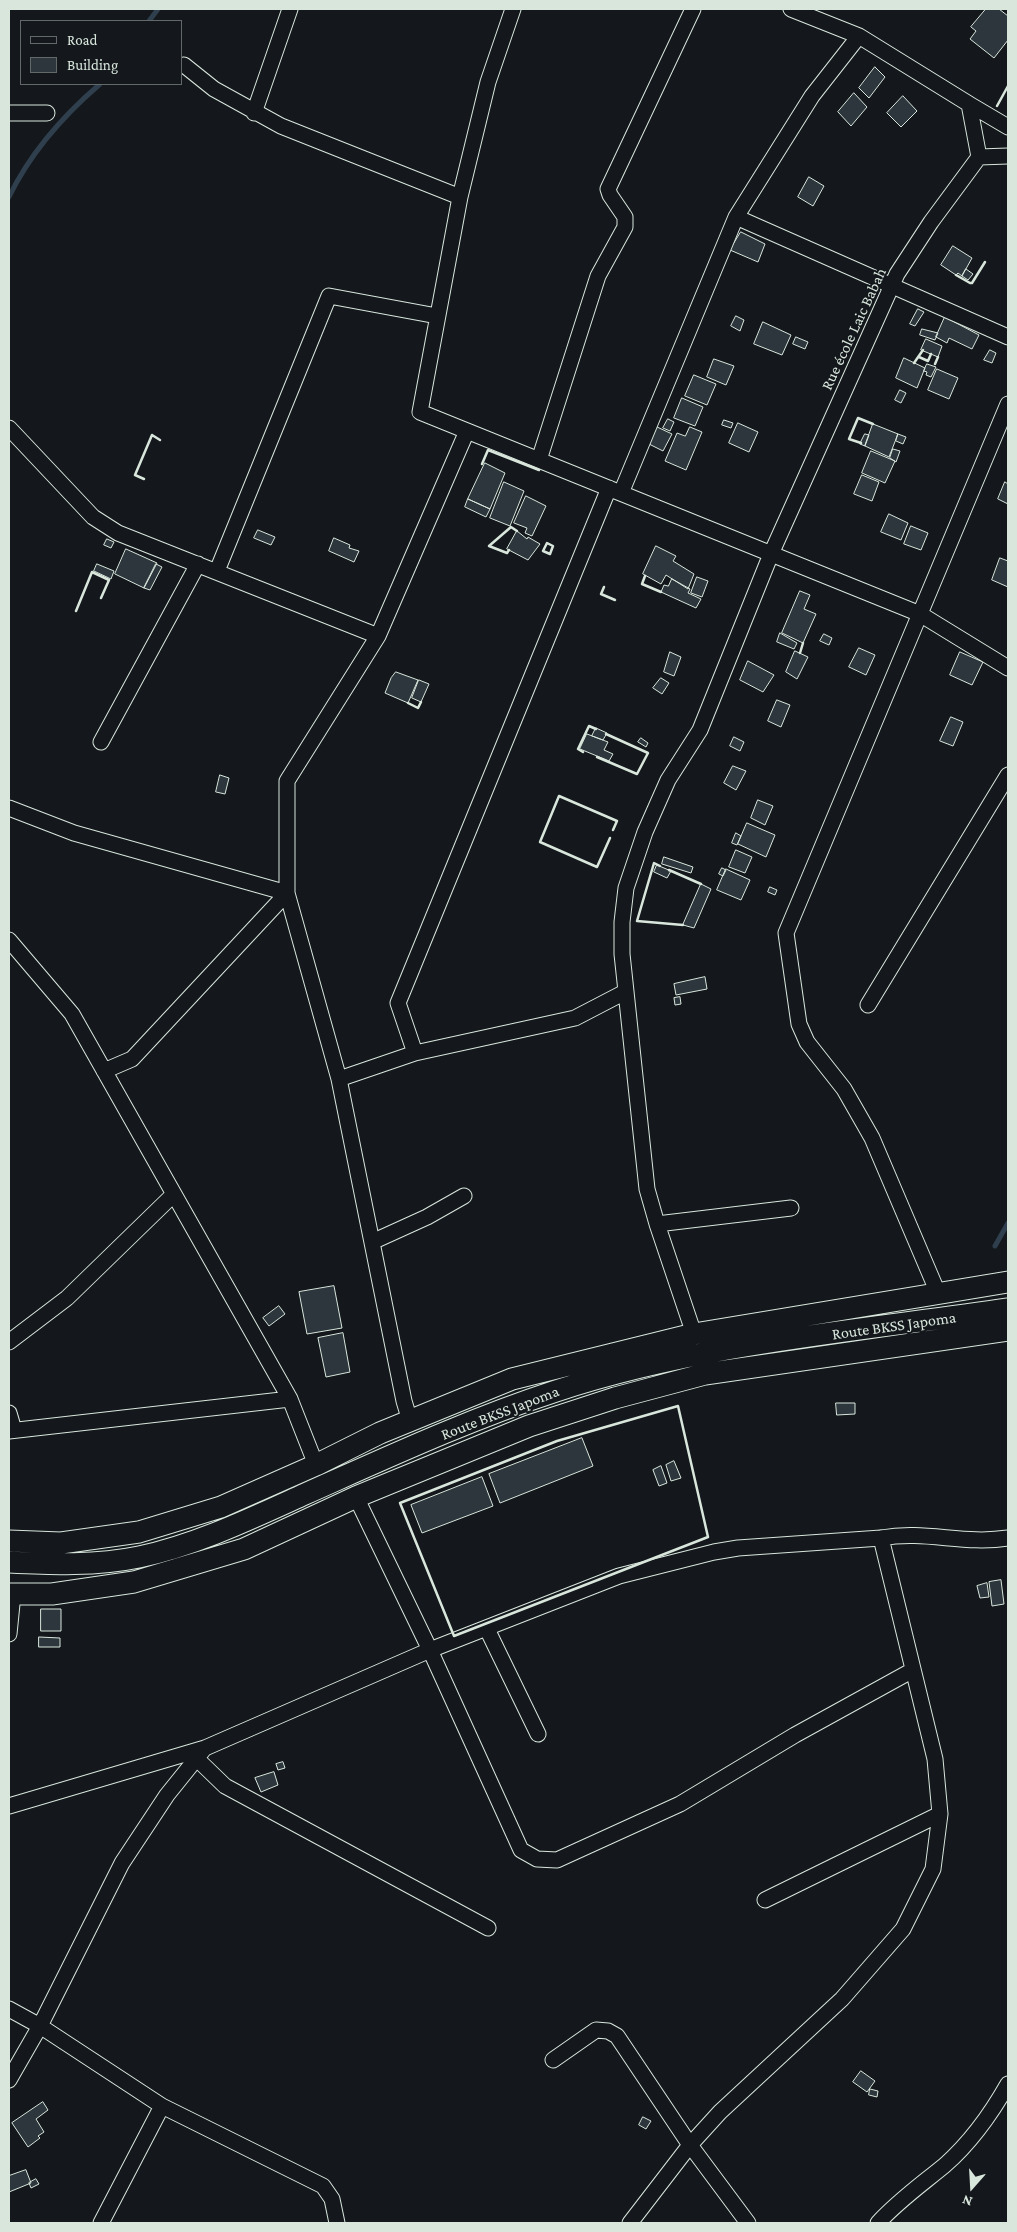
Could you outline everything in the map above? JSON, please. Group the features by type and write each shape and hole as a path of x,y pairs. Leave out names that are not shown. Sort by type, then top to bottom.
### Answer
{"main road":[{"path":"9,1541 61,1543 139,1532 221,1507 316,1465 380,1433 512,1379 694,1334 1008,1282"},
{"name":"Route BKSS Japoma","path":"9,1562 68,1565 139,1557 219,1532 468,1423 556,1391 630,1369 705,1352 1008,1309"},
{"path":"11,1594 52,1594 134,1582 244,1549 356,1496 529,1426 615,1398 706,1374 1008,1330"}],"street":[{"path":"254,113 290,9"},
{"path":"513,9 488,82 460,197 420,412 920,614 1008,668"},
{"path":"539,460 598,276 625,227 625,217 608,189 693,9"},
{"path":"791,9 859,36 1008,127"},
{"path":"414,1053 398,1003 615,491 736,217 812,96 859,36"},
{"path":"184,65 214,90 280,126 460,197"},
{"path":"969,104 980,158 1008,156"},
{"path":"9,113 47,113"},
{"name":"Rue école Laic Babah","path":"694,1334 656,1224 647,1189 622,954 622,922 626,888 645,832 668,780 700,730 771,554 897,274 931,222 980,158"},
{"path":"736,217 1008,337"},
{"path":"217,571 329,296 437,316"},
{"path":"938,1293 872,1138 844,1090 807,1042 799,1024 786,933 1008,404"},
{"path":"9,428 93,517 118,533 378,636"},
{"path":"410,1421 404,1401 339,1079 287,893 287,781 378,636 467,431"},
{"path":"101,742 198,564"},
{"path":"868,1005 1008,775"},
{"path":"9,808 74,833 287,893"},
{"path":"104,1071 132,1059 287,893"},
{"path":"9,940 72,1014 173,1195 290,1398 316,1465"},
{"path":"339,1079 414,1053 575,1018 625,992"},
{"path":"9,1342 67,1298 173,1195"},
{"path":"372,1242 427,1217 464,1196"},
{"path":"656,1224 791,1208"},
{"path":"9,1413 11,1430 290,1398"},
{"path":"356,1496 430,1650 521,1850 537,1859 557,1860 680,1804 796,1735 913,1670"},
{"path":"9,1806 200,1752 430,1650 619,1576 714,1552 738,1548 881,1538 903,1534 956,1540 1008,1538"},
{"path":"630,2223 690,2145 720,2112 842,1999 903,1928 932,1869 940,1814 935,1759 881,1538"},
{"path":"9,1634 11,1594"},
{"path":"487,1629 538,1734"},
{"path":"200,1752 225,1786 488,1928"},
{"path":"9,2080 40,2026 122,1863 200,1752"},
{"path":"766,1900 940,1814"},
{"path":"9,2009 40,2026 162,2106 322,2186 332,2199 337,2223"},
{"path":"553,2060 596,2030 608,2031 617,2036 690,2145 748,2223"},
{"path":"878,2223 891,2209 946,2164 988,2119 1008,2084"},
{"path":"101,2223 162,2106"}],"building":[{"path":"986,9 999,9 1008,16 1008,40 994,58 970,39 976,31 971,27"},
{"path":"875,67 885,77 869,98 859,88"},
{"path":"854,93 867,107 851,126 838,112"},
{"path":"903,96 917,111 901,127 887,113"},
{"path":"809,177 824,186 813,206 798,197"},
{"path":"741,232 765,244 758,262 730,250"},
{"path":"953,246 972,258 962,276 958,273 956,275 941,265"},
{"path":"966,269 973,274 968,280 962,276"},
{"path":"918,309 924,312 915,326 910,324"},
{"path":"736,316 744,320 740,331 731,326"},
{"path":"945,317 979,335 972,349 949,338 947,343 936,337"},
{"path":"763,322 791,335 782,355 754,344"},
{"path":"922,329 938,333 935,340 920,335"},
{"path":"796,337 808,342 805,349 793,344"},
{"path":"926,339 942,346 938,357 921,350"},
{"path":"990,350 996,353 992,363 984,360"},
{"path":"904,358 925,368 917,388 896,378"},
{"path":"714,359 734,366 726,385 707,377"},
{"path":"927,364 936,367 931,377 926,375 927,372 924,371"},
{"path":"937,369 958,378 949,399 928,390"},
{"path":"694,375 716,384 707,405 685,396"},
{"path":"900,390 906,393 901,403 895,400"},
{"path":"682,398 703,407 695,426 674,418"},
{"path":"668,419 674,422 670,431 663,428"},
{"path":"724,420 733,423 731,428 722,425"},
{"path":"738,423 758,432 749,452 729,443"},
{"path":"873,424 898,434 889,457 865,446"},
{"path":"655,426 672,434 663,451 647,443"},
{"path":"690,427 702,432 686,470 665,461 677,433 685,436"},
{"path":"865,434 869,435 865,446 860,444"},
{"path":"898,434 906,437 903,444 896,441"},
{"path":"893,449 900,451 896,462 890,458"},
{"path":"871,451 895,461 885,483 862,473"},
{"path":"485,463 505,473 490,509 468,499"},
{"path":"862,475 879,482 872,501 854,494"},
{"path":"504,482 524,491 510,526 490,518"},
{"path":"1005,482 1008,484 1008,504 998,499"},
{"path":"526,496 546,506 532,536 525,533 527,528 514,523"},
{"path":"468,499 490,509 486,517 465,507"},
{"path":"889,514 908,523 901,540 881,532"},
{"path":"911,526 928,533 921,550 904,544"},
{"path":"258,530 275,537 271,545 254,538"},
{"path":"517,531 527,539 528,537 540,544 528,560 507,549"},
{"path":"334,538 350,545 349,548 359,551 354,562 329,551"},
{"path":"107,539 114,542 111,548 104,545"},
{"path":"656,546 676,556 673,561 694,574 688,589 666,575 661,584 643,574"},
{"path":"126,549 157,563 144,588 115,574"},
{"path":"1000,558 1008,561 1008,587 992,580"},
{"path":"97,564 114,571 111,579 94,571"},
{"path":"156,564 162,567 150,590 144,588"},
{"path":"697,577 708,581 702,597 691,593"},
{"path":"672,579 690,589 688,593 701,599 696,608 661,592 664,585 668,586"},
{"path":"800,591 810,595 804,609 816,614 803,643 782,633"},
{"path":"780,633 797,643 794,649 777,642"},
{"path":"824,634 832,638 829,645 820,641"},
{"path":"859,648 875,655 866,675 849,667"},
{"path":"795,651 808,657 797,679 786,672"},
{"path":"670,652 681,657 674,676 664,672"},
{"path":"960,652 983,662 972,685 950,675"},
{"path":"748,661 774,675 763,692 740,680"},
{"path":"396,672 418,680 408,703 385,693 391,678"},
{"path":"661,678 669,683 662,694 653,688"},
{"path":"419,680 429,684 421,702 412,698"},
{"path":"777,700 790,705 781,727 768,721"},
{"path":"951,717 963,722 953,746 940,741"},
{"path":"596,728 607,733 603,740 592,736"},
{"path":"587,734 608,742 604,750 613,754 609,761 580,749"},
{"path":"734,737 744,742 740,751 730,746"},
{"path":"641,738 648,743 646,747 638,742"},
{"path":"733,766 746,771 736,790 724,783"},
{"path":"220,775 229,778 225,794 216,792"},
{"path":"758,800 773,806 765,825 751,818"},
{"path":"747,823 775,835 766,857 738,844"},
{"path":"736,833 741,836 737,845 732,843"},
{"path":"736,850 752,857 745,873 729,867"},
{"path":"664,857 693,867 691,873 662,864"},
{"path":"657,865 671,871 667,878 654,872"},
{"path":"722,868 726,870 723,876 719,874"},
{"path":"726,869 750,880 741,900 717,890"},
{"path":"701,884 711,889 694,928 683,925"},
{"path":"770,887 777,890 775,895 768,892"},
{"path":"705,977 707,989 676,995 674,984"},
{"path":"680,997 681,1004 675,1005 674,998"},
{"path":"334,1286 342,1328 307,1334 299,1292"},
{"path":"279,1306 285,1314 269,1326 263,1318"},
{"path":"343,1333 350,1372 326,1377 318,1338"},
{"path":"836,1403 855,1403 855,1414 837,1415"},
{"path":"582,1438 593,1466 500,1503 489,1474"},
{"path":"674,1461 681,1478 671,1481 666,1465"},
{"path":"661,1466 667,1483 659,1486 653,1470"},
{"path":"482,1477 493,1506 422,1533 411,1505"},
{"path":"1001,1580 1004,1604 992,1606 989,1582"},
{"path":"987,1583 989,1597 980,1598 977,1586"},
{"path":"41,1609 61,1609 61,1631 41,1631"},
{"path":"39,1637 60,1638 60,1647 39,1647"},
{"path":"283,1762 285,1768 278,1770 276,1764"},
{"path":"274,1772 278,1785 261,1792 255,1778"},
{"path":"861,2071 875,2081 867,2092 853,2082"},
{"path":"870,2089 878,2091 877,2097 869,2095"},
{"path":"43,2102 48,2110 36,2119 44,2132 38,2136 40,2138 28,2147 12,2123"},
{"path":"643,2117 651,2121 646,2129 639,2125"},
{"path":"26,2170 31,2183 9,2192 9,2176"},
{"path":"36,2179 39,2184 31,2188 29,2183"}],"waterway":[{"path":"150,20 158,9"},
{"path":"9,197 27,165 49,136 99,85"},
{"path":"995,1246 1008,1223"}],"wall":[{"path":"997,106 1008,86"},
{"path":"956,275 972,283 985,262"},
{"path":"914,363 923,350"},
{"path":"919,357 928,361 931,354"},
{"path":"935,364 938,357"},
{"path":"861,443 849,439 858,418 873,424"},
{"path":"144,479 135,475 152,435 160,440"},
{"path":"482,464 488,450 539,470"},
{"path":"509,550 507,553 489,546 511,527 517,531"},
{"path":"547,543 553,546 550,554 543,551 547,543"},
{"path":"76,611 92,572 109,580 101,598"},
{"path":"645,576 642,584 661,592"},
{"path":"604,587 601,594 615,600"},
{"path":"800,653 803,643"},
{"path":"408,703 418,708 421,702"},
{"path":"583,752 578,749 589,726 596,729"},
{"path":"597,757 637,774 648,753 606,734"},
{"path":"610,838 597,867 540,842 559,796 617,821 613,830"},
{"path":"660,866 654,863 637,921 683,925"},
{"path":"669,870 701,884"},
{"path":"678,1406 708,1537 454,1636 400,1503 557,1441 678,1406"}]}
